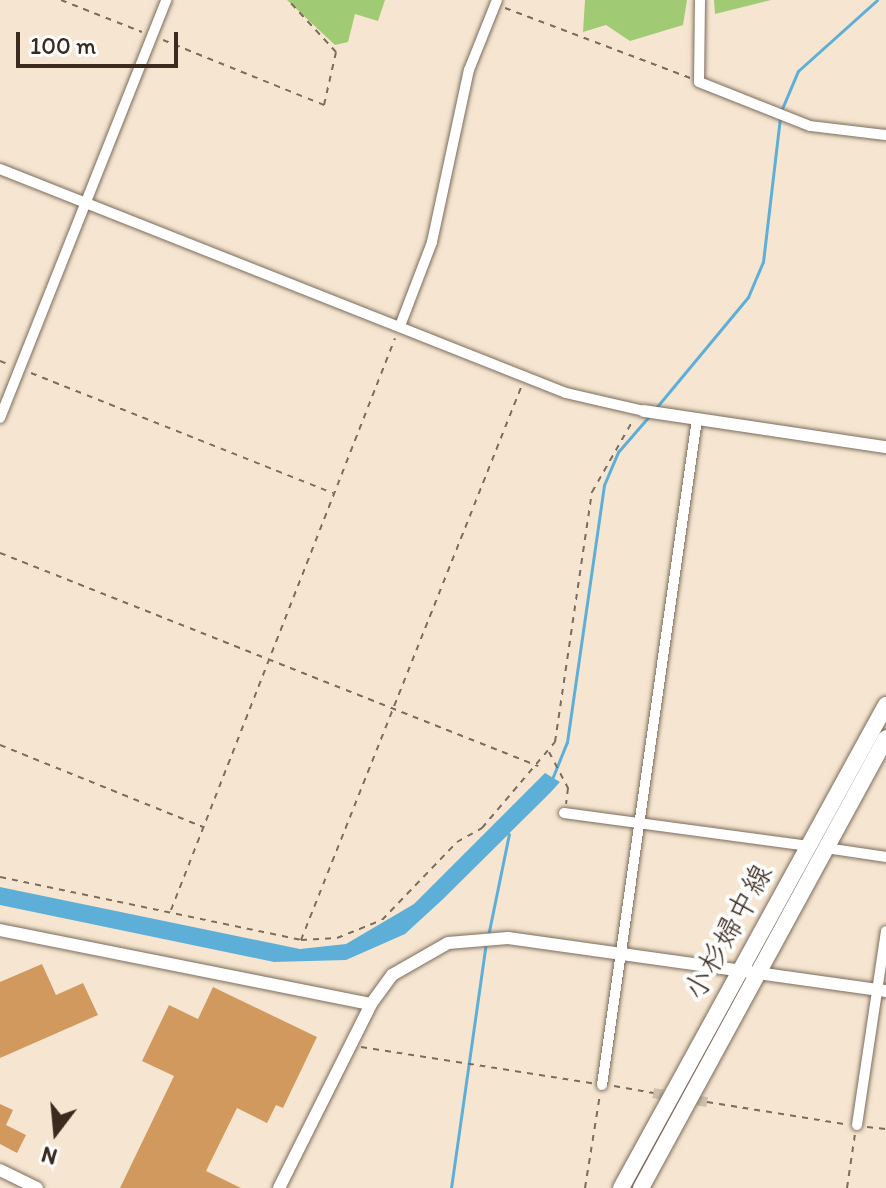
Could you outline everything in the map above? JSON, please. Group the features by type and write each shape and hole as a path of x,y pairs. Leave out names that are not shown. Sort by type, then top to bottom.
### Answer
{"main road":[{"name":"小杉婦中線","path":"621,1188 886,705"},
{"name":"小杉婦中線","path":"641,1188 886,738"}],"street":[{"path":"0,418 166,0"},
{"path":"700,0 699,82 810,126 886,135"},
{"path":"400,326 432,242 469,70 496,2"},
{"path":"0,169 526,377 642,411 886,447"},
{"path":"602,1085 697,419"},
{"path":"564,813 807,846"},
{"path":"826,848 886,857"},
{"path":"0,930 371,1004"},
{"path":"857,1125 882,990 886,931"},
{"path":"279,1188 371,1004 392,975 448,943 508,938 882,990"},
{"path":"0,1170 37,1188"}],"path":[{"path":"61,0 324,105 336,52 288,0"},
{"path":"496,2 699,82"},
{"path":"170,911 400,326"},
{"path":"0,361 334,494"},
{"path":"301,940 526,377"},
{"path":"0,877 301,940 337,938 382,920 539,767 549,752 592,492 642,411"},
{"path":"0,553 539,767"},
{"path":"0,745 203,827"},
{"path":"549,752 562,775 564,813"},
{"path":"349,1045 653,1093"},
{"path":"585,1188 602,1085"},
{"path":"707,1102 886,1129"},
{"path":"847,1188 857,1125"}],"green space":[{"path":"287,0 385,0 378,21 355,14 348,42 335,45"},
{"path":"585,0 687,0 683,25 630,41 606,25 583,32"},
{"path":"714,0 771,0 715,14"}],"water":[{"path":"545,773 560,782 442,900 405,934 346,960 274,962 0,905 0,887 300,949 346,944 414,904"}],"building":[{"path":"42,964 56,995 83,983 98,1015 0,1058 0,982"},
{"path":"213,987 317,1037 283,1108 276,1105 267,1123 237,1108 206,1171 241,1188 120,1188 174,1076 142,1061 169,1005 198,1019"},
{"path":"0,1104 13,1110 6,1125 26,1135 17,1153 0,1144"}],"waterway":[{"path":"781,111 798,71 877,0"},
{"path":"655,409 748,297 763,262 780,118"},
{"path":"552,779 567,742 604,485 618,452 650,415"},
{"path":"488,936 509,834"},
{"path":"451,1188 486,943"}],"tunnel":[{"path":"653,1093 707,1102"}]}
